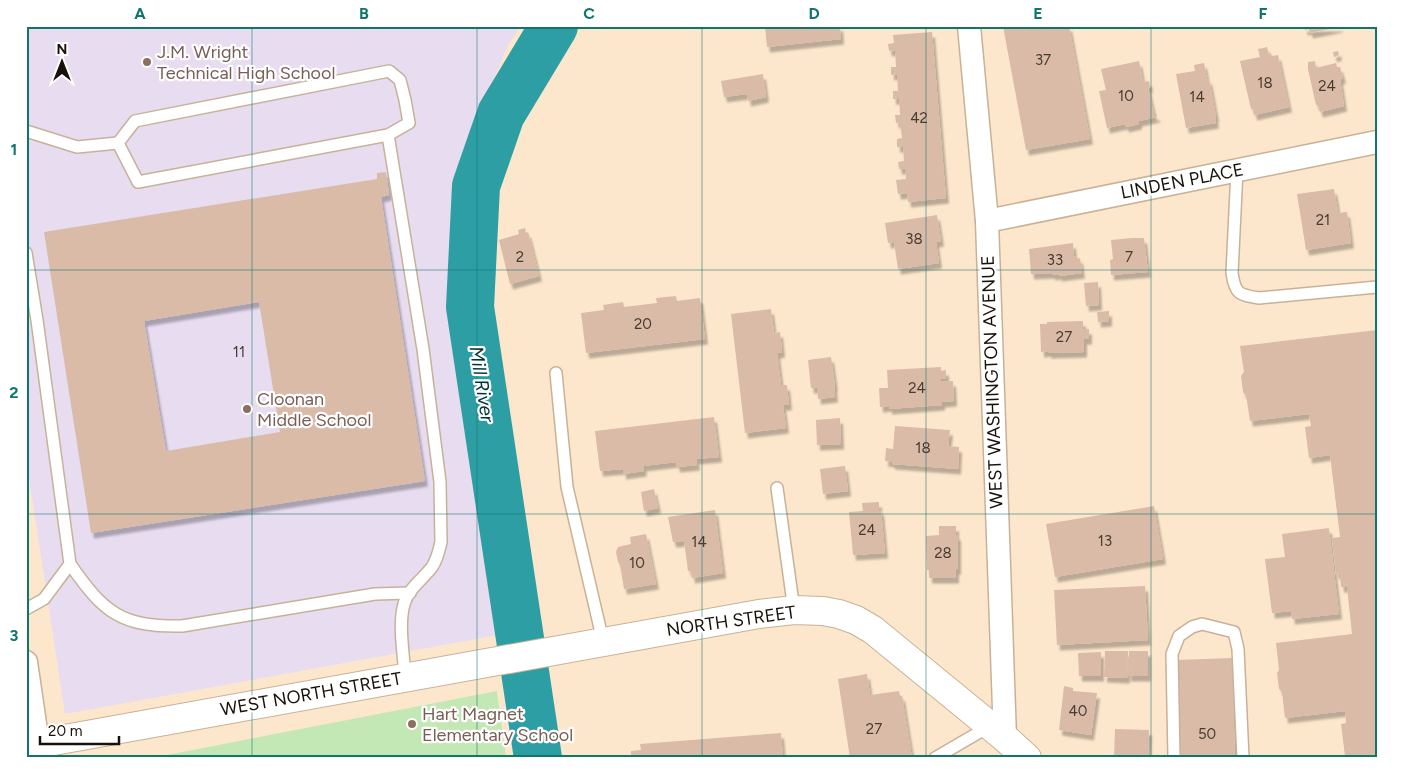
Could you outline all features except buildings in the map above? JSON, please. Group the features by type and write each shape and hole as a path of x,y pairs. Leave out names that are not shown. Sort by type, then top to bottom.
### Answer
{"street":[{"name":"WEST WASHINGTON AVENUE","path":"969,26 986,221 998,732"},
{"name":"LINDEN PLACE","path":"986,221 1377,142"},
{"name":"NORTH STREET","path":"599,642 759,614 794,610 823,611 839,614 856,620 885,639 1027,758"},
{"name":"WEST NORTH STREET","path":"35,750 405,677 599,642"},
{"path":"26,662 35,750"}],"lane":[{"path":"26,131 77,147 118,144 135,121 389,71 400,80 409,123 388,135 138,182 118,144"},
{"path":"388,135 423,349 440,482 440,551 431,568 404,603 401,621 405,677"},
{"path":"1237,170 1232,273 1234,287 1242,295 1259,298 1377,287"},
{"path":"26,253 40,340 70,564 99,602 132,622 155,626 182,626 375,594 410,593"},
{"path":"556,373 567,487 599,642"},
{"path":"777,488 794,610"},
{"path":"26,609 44,599 70,564"},
{"path":"1174,758 1172,654 1179,636 1192,627 1202,624 1234,632 1238,649 1243,758"},
{"path":"935,758 998,732"}],"shaded area":[{"name":"Cloonan Middle School","path":"26,26 521,26 508,45 479,115 456,189 449,273 458,360 489,526 504,634 65,714 26,458"}],"green space":[{"name":"Hart Magnet Elementary School","path":"497,691 506,758 151,758"}],"waterway":[{"name":"Mill River","path":"538,758 470,307 476,186 501,114 554,26"}],"place":[{"name":"J.M. Wright Technical High School","path":"147,62"},
{"name":"Cloonan Middle School","path":"247,409"},
{"name":"Hart Magnet Elementary School","path":"412,724"}]}
